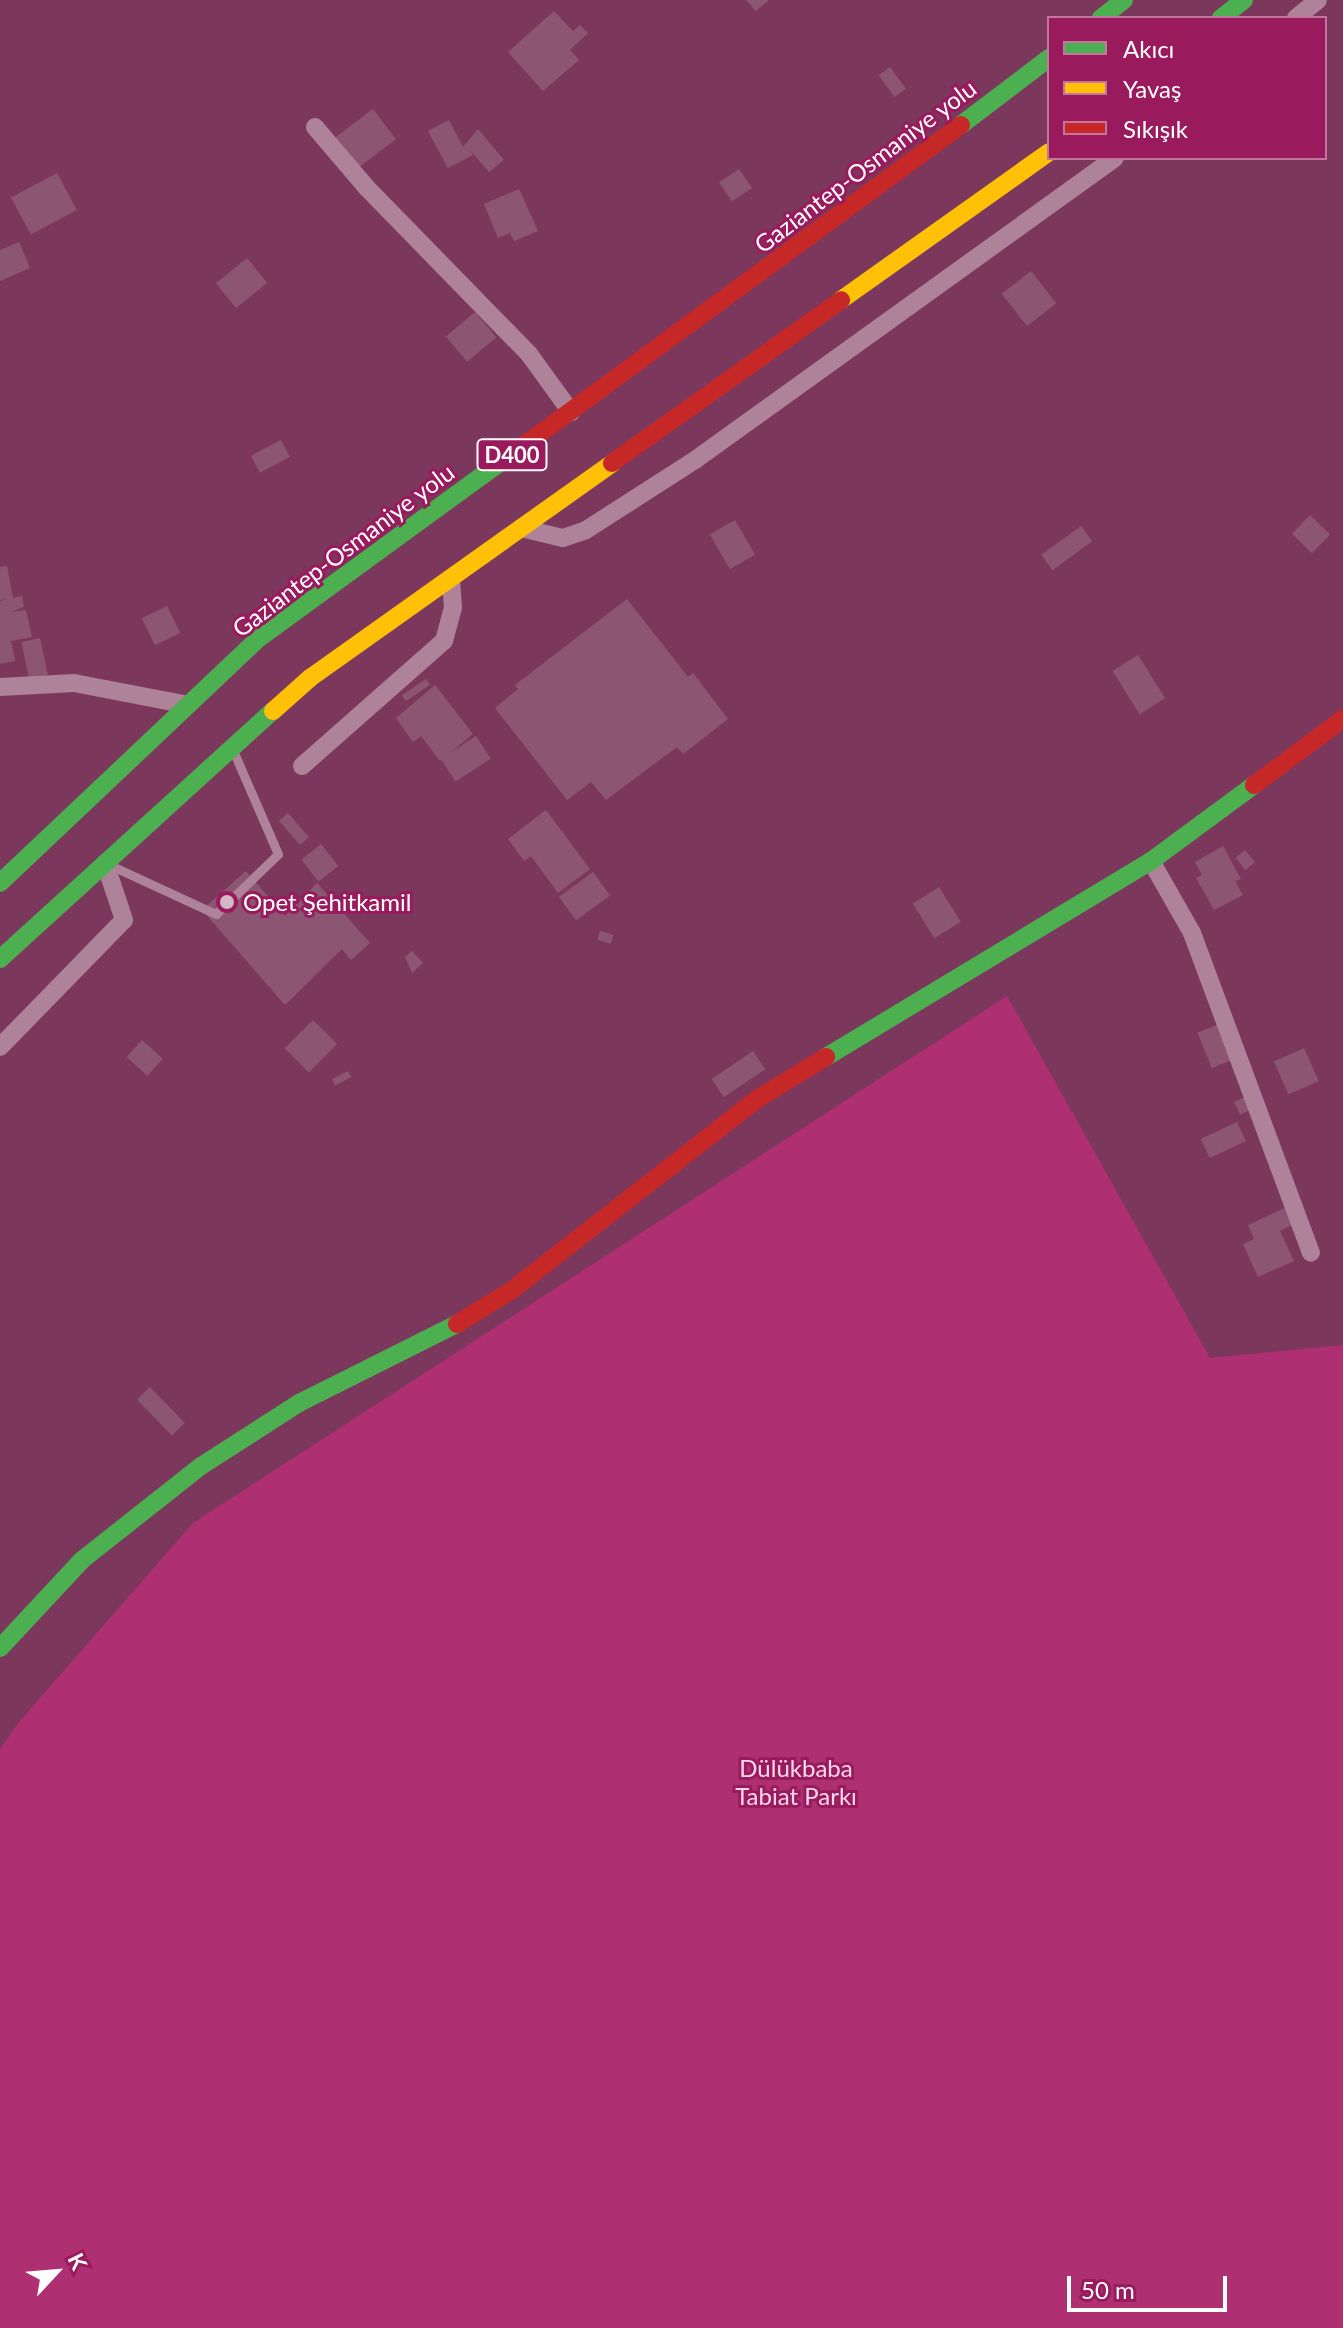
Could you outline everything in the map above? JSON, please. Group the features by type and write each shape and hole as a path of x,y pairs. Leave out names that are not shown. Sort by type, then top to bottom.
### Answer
{"main road":[{"path":"1104,16 1124,0"},
{"path":"1224,16 1244,0"},
{"name":"Gaziantep-Osmaniye yolu","path":"0,883 258,639 1047,59"},
{"name":"D400","path":"0,959 310,678 1047,153"},
{"path":"0,1648 82,1560 201,1466 299,1403 421,1346 512,1290 757,1099 1151,861 1343,719"}],"street":[{"path":"1298,16 1318,0"},
{"path":"315,127 367,188 529,354 571,412"},
{"path":"521,528 563,538 586,530 707,451 1112,160"},
{"path":"302,766 444,641 453,608 451,578"},
{"path":"0,687 74,683 188,705"},
{"path":"1151,861 1192,933 1311,1253"},
{"path":"0,1047 124,920 105,863"}],"lane":[{"path":"105,863 216,914 278,854 232,748"}],"green space":[{"name":"Dülükbaba Tabiat Parkı","path":"1007,996 1210,1358 1343,1345 1343,2328 0,2328 0,1749 19,1722 193,1523"}],"building":[{"path":"746,0 769,0 756,11"},
{"path":"554,11 573,31 580,25 588,33 570,50 579,60 543,91 508,52"},
{"path":"890,67 906,89 895,97 879,75"},
{"path":"373,109 396,139 358,168 335,137"},
{"path":"449,120 463,147 478,129 504,160 489,172 470,150 473,155 448,168 428,131"},
{"path":"739,169 752,188 732,201 719,182"},
{"path":"57,173 77,210 31,234 11,197"},
{"path":"519,189 538,231 514,241 510,233 498,238 484,204"},
{"path":"19,242 30,268 0,281 0,250"},
{"path":"247,258 267,283 236,308 216,283"},
{"path":"1031,271 1056,303 1027,326 1002,294"},
{"path":"475,312 496,337 467,362 446,336"},
{"path":"281,440 290,457 260,473 251,456"},
{"path":"1310,515 1330,534 1312,553 1292,534"},
{"path":"735,520 755,555 730,569 710,534"},
{"path":"1081,526 1092,541 1053,570 1041,555"},
{"path":"7,566 13,598 22,596 24,607 11,612 26,610 32,637 11,641 15,661 0,664 0,601 8,599 0,600 0,567"},
{"path":"627,599 688,677 693,673 728,719 683,754 677,747 606,800 591,782 567,800 495,708 518,689 515,685"},
{"path":"167,606 180,633 155,645 142,618"},
{"path":"40,638 48,675 29,679 21,642"},
{"path":"1138,655 1165,698 1140,714 1113,671"},
{"path":"426,679 430,685 406,701 402,695"},
{"path":"435,685 473,734 440,761 421,736 413,742 396,718"},
{"path":"476,736 491,759 455,782 441,759"},
{"path":"546,810 590,869 558,893 531,856 524,861 508,839"},
{"path":"288,813 309,837 300,845 279,821"},
{"path":"321,844 338,866 319,881 301,859"},
{"path":"1223,846 1241,879 1235,881 1243,895 1214,910 1196,878 1202,875 1195,862"},
{"path":"1245,850 1255,863 1245,870 1236,857"},
{"path":"246,871 285,916 317,883 370,943 351,960 342,949 285,1005 202,910"},
{"path":"593,872 610,895 576,920 559,897"},
{"path":"939,887 961,922 934,938 913,903"},
{"path":"600,931 613,935 611,944 597,940"},
{"path":"412,951 423,963 412,973 405,957"},
{"path":"313,1020 337,1044 309,1072 285,1048"},
{"path":"1217,1025 1231,1060 1212,1068 1198,1033"},
{"path":"142,1040 163,1059 147,1076 127,1057"},
{"path":"1304,1048 1319,1081 1288,1094 1274,1061"},
{"path":"753,1051 765,1069 724,1097 712,1079"},
{"path":"348,1071 351,1077 335,1085 332,1079"},
{"path":"1247,1096 1253,1109 1240,1115 1234,1102"},
{"path":"1237,1122 1246,1141 1210,1158 1201,1139"},
{"path":"1287,1207 1294,1224 1280,1231 1294,1261 1258,1277 1243,1244 1254,1239 1248,1225"},
{"path":"150,1387 185,1423 172,1435 137,1400"}],"traffic: fast":[{"path":"1104,16 1124,0"},
{"path":"1224,16 1244,0"},
{"path":"961,125 1047,60"},
{"path":"0,883 258,639 519,449"},
{"path":"0,959 273,711"},
{"path":"826,1057 1151,861 1254,785"},
{"path":"0,1648 82,1560 201,1466 299,1403 457,1324"}],"traffic: slow":[{"path":"841,300 1047,153"},
{"path":"273,711 310,678 612,463"}],"traffic: jam":[{"path":"519,449 961,125"},
{"path":"612,463 841,300"},
{"path":"1254,785 1343,719"},
{"path":"457,1324 512,1290 757,1099 826,1057"}],"place":[{"name":"Opet Şehitkamil","path":"227,902"}]}
